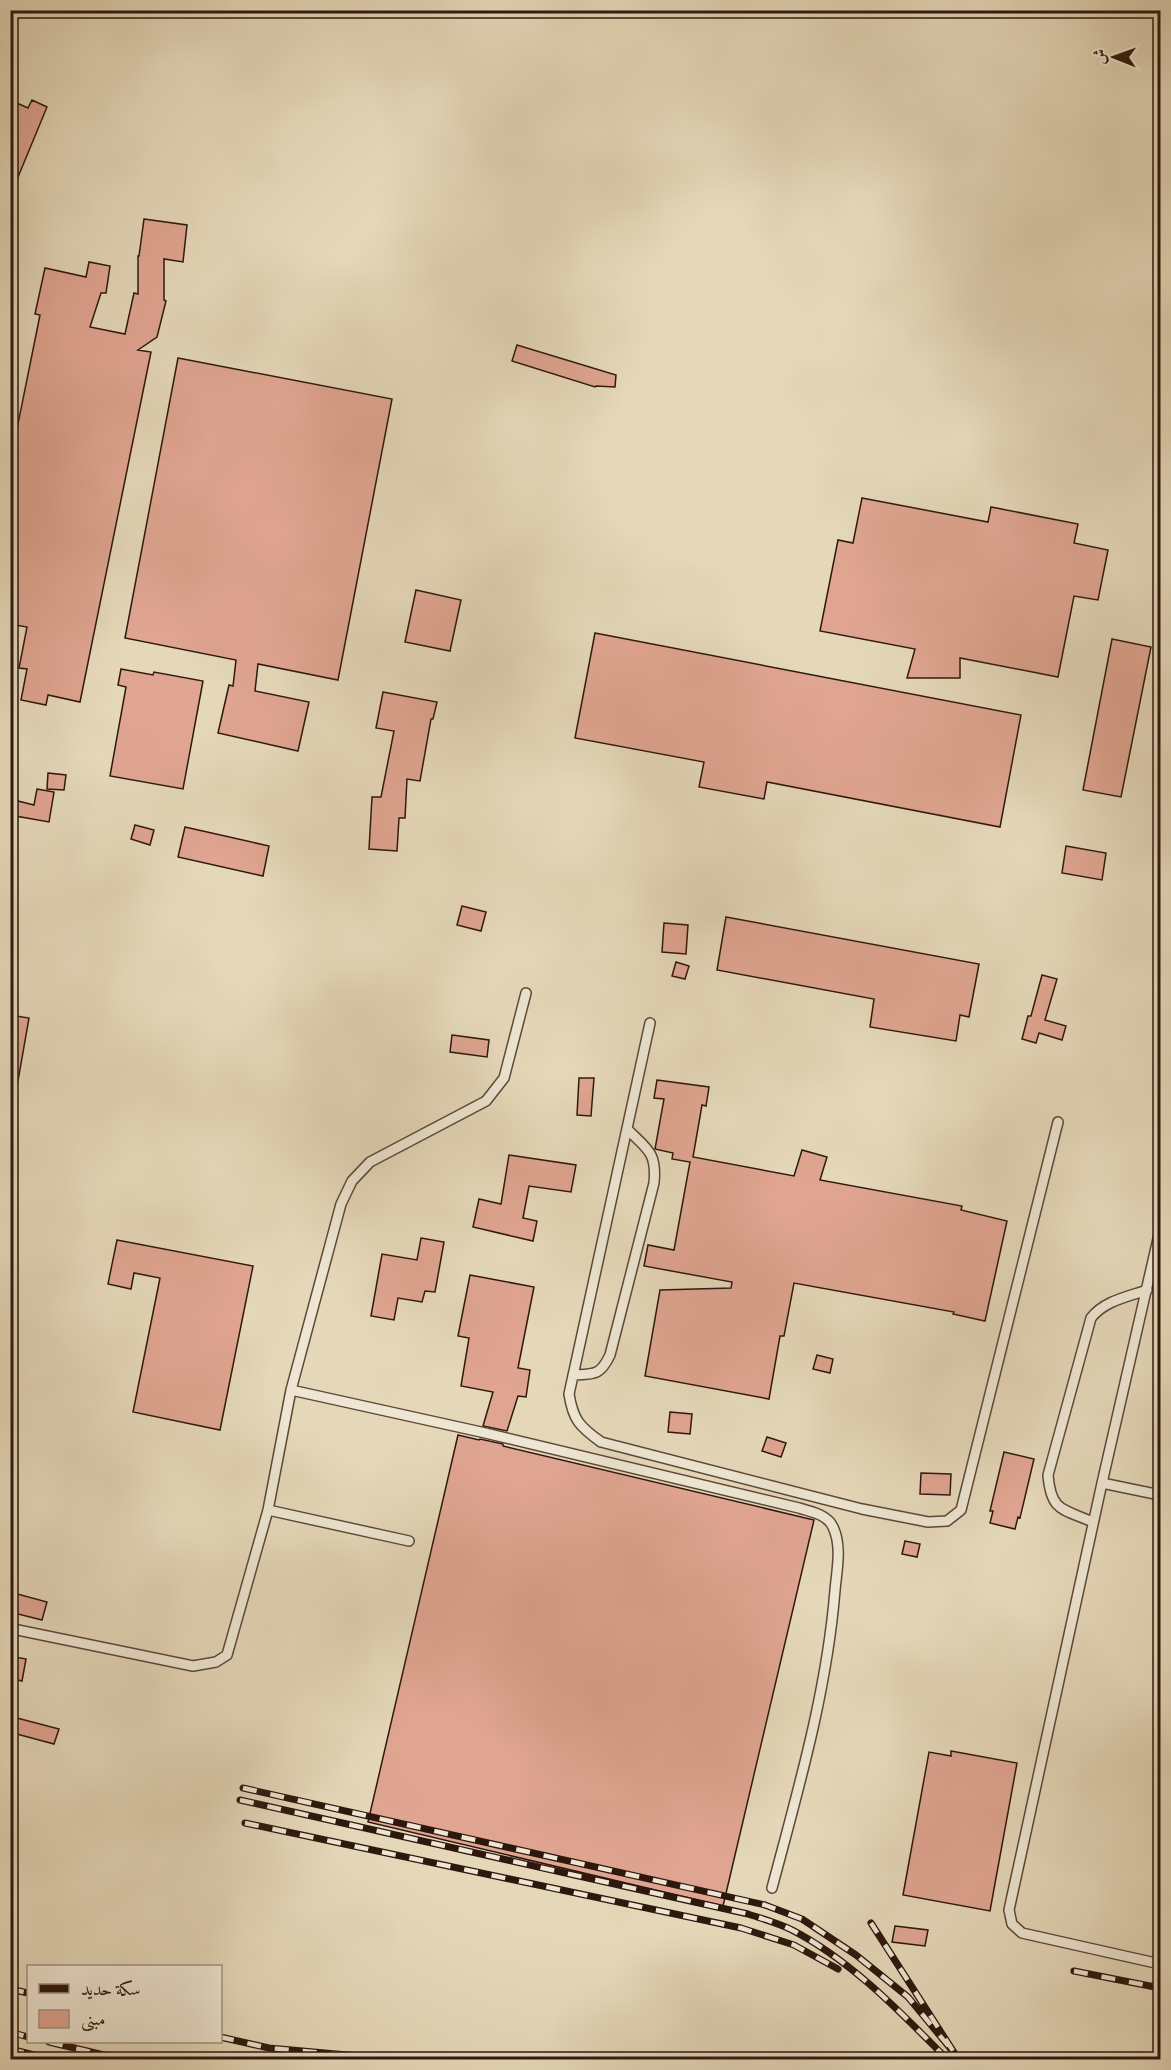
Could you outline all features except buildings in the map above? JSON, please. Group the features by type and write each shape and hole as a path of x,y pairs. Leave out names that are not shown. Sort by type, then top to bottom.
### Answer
{"lane":[{"path":"13,1629 193,1666 216,1662 227,1655 268,1510 291,1390 341,1204 352,1181 370,1162 486,1101 504,1078 526,993"},
{"path":"650,1023 573,1375 569,1395 572,1411 582,1428 601,1442 862,1509 928,1522 947,1521 961,1510 1059,1122"},
{"path":"573,1375 596,1374 604,1368 610,1355 654,1183 655,1167 651,1154 627,1129"},
{"path":"1161,1230 1093,1522 1009,1910 1012,1924 1022,1933 1161,1964"},
{"path":"1093,1522 1059,1508 1050,1494 1048,1475 1090,1318 1096,1310 1106,1304 1147,1290"},
{"path":"291,1390 481,1432 788,1505 828,1518 834,1528 839,1547 833,1618 810,1747 772,1888"},
{"path":"1102,1483 1161,1495"},
{"path":"268,1510 409,1541"}],"railway":[{"path":"243,1788 765,1905 802,1919 856,1955 908,1997 955,2054 871,1923"},
{"path":"240,1800 748,1914 776,1923 814,1943 855,1972 894,2006 948,2060"},
{"path":"245,1823 741,1928 794,1945 838,1969"},
{"path":"1074,1971 1160,1988"},
{"path":"10,1989 27,1993"},
{"path":"10,2032 27,2037"},
{"path":"222,2037 269,2048 403,2060"},
{"path":"53,2043 125,2060"},
{"path":"10,2049 54,2060"}]}
